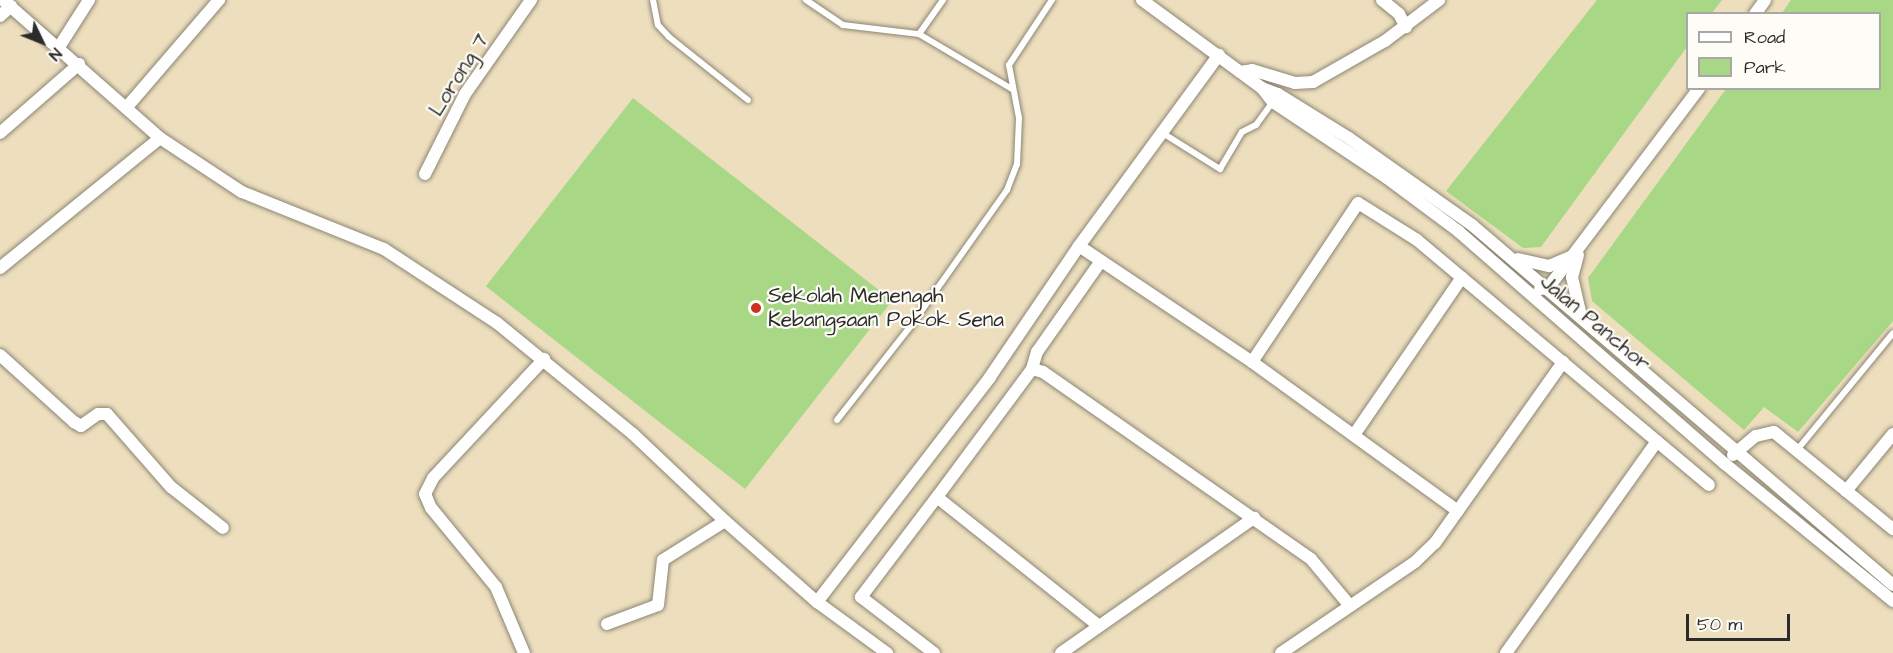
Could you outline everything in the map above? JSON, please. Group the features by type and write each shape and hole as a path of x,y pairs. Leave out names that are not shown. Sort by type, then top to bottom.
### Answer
{"street":[{"path":"58,47 89,0"},
{"path":"126,108 219,0"},
{"name":"Lorong 7","path":"425,174 465,94 531,0"},
{"name":"Jalan Panchor","path":"1142,0 1458,231 1725,464 1893,601"},
{"path":"1240,72 1252,69 1295,83 1314,82 1406,27 1439,0"},
{"path":"1386,1 1406,27"},
{"path":"0,16 7,3 79,64 160,138 242,192 277,209 351,234 393,255 544,359 633,434 725,522 817,602 887,653"},
{"path":"817,602 990,377 1079,246 1219,55"},
{"path":"0,133 79,64"},
{"path":"1548,288 1697,90"},
{"name":"Jalan Panchor","path":"1276,98 1399,171 1509,255 1893,585"},
{"path":"0,268 160,138"},
{"path":"1252,362 1358,203 1417,240 1709,485"},
{"path":"1581,315 1572,277 1583,242"},
{"path":"1079,246 1252,362 1458,511"},
{"path":"1509,255 1549,266 1573,255"},
{"path":"934,653 861,597 1032,369 1037,352 1101,261"},
{"path":"1354,435 1462,278"},
{"path":"1518,284 1548,288"},
{"path":"1548,288 1558,319"},
{"path":"0,355 81,426 98,414 107,414 171,488 223,528"},
{"path":"524,653 496,587 431,508 425,494 433,478 544,359"},
{"path":"1281,653 1415,562 1458,511 1563,362"},
{"path":"1032,369 1043,372 1311,559 1336,585 1350,606"},
{"path":"1725,464 1756,436 1774,432 1892,527"},
{"path":"1846,491 1893,434"},
{"path":"1506,653 1531,623 1657,441"},
{"path":"937,497 1099,626"},
{"path":"1061,653 1254,518"},
{"path":"607,624 658,604 663,560 725,522"}],"lane":[{"path":"653,0 658,25 669,37 748,100"},
{"path":"806,0 843,25 919,34 1012,89"},
{"path":"919,34 943,0"},
{"path":"837,420 910,327 1007,190 1018,154 1019,118 1009,65 1051,0"},
{"path":"1161,132 1220,169 1242,132 1256,125 1276,98"},
{"path":"1797,450 1893,333"}],"green space":[{"path":"1597,0 1722,0 1713,12 1686,12 1686,48 1541,247 1523,248 1446,191"},
{"path":"1791,0 1893,0 1893,321 1798,432 1764,407 1744,430 1592,301 1588,278 1725,90 1881,90 1881,12 1783,12"},
{"path":"633,98 892,301 745,489 486,286"}],"place":[{"name":"Sekolah Menengah Kebangsaan Pokok Sena","path":"756,308"}]}
